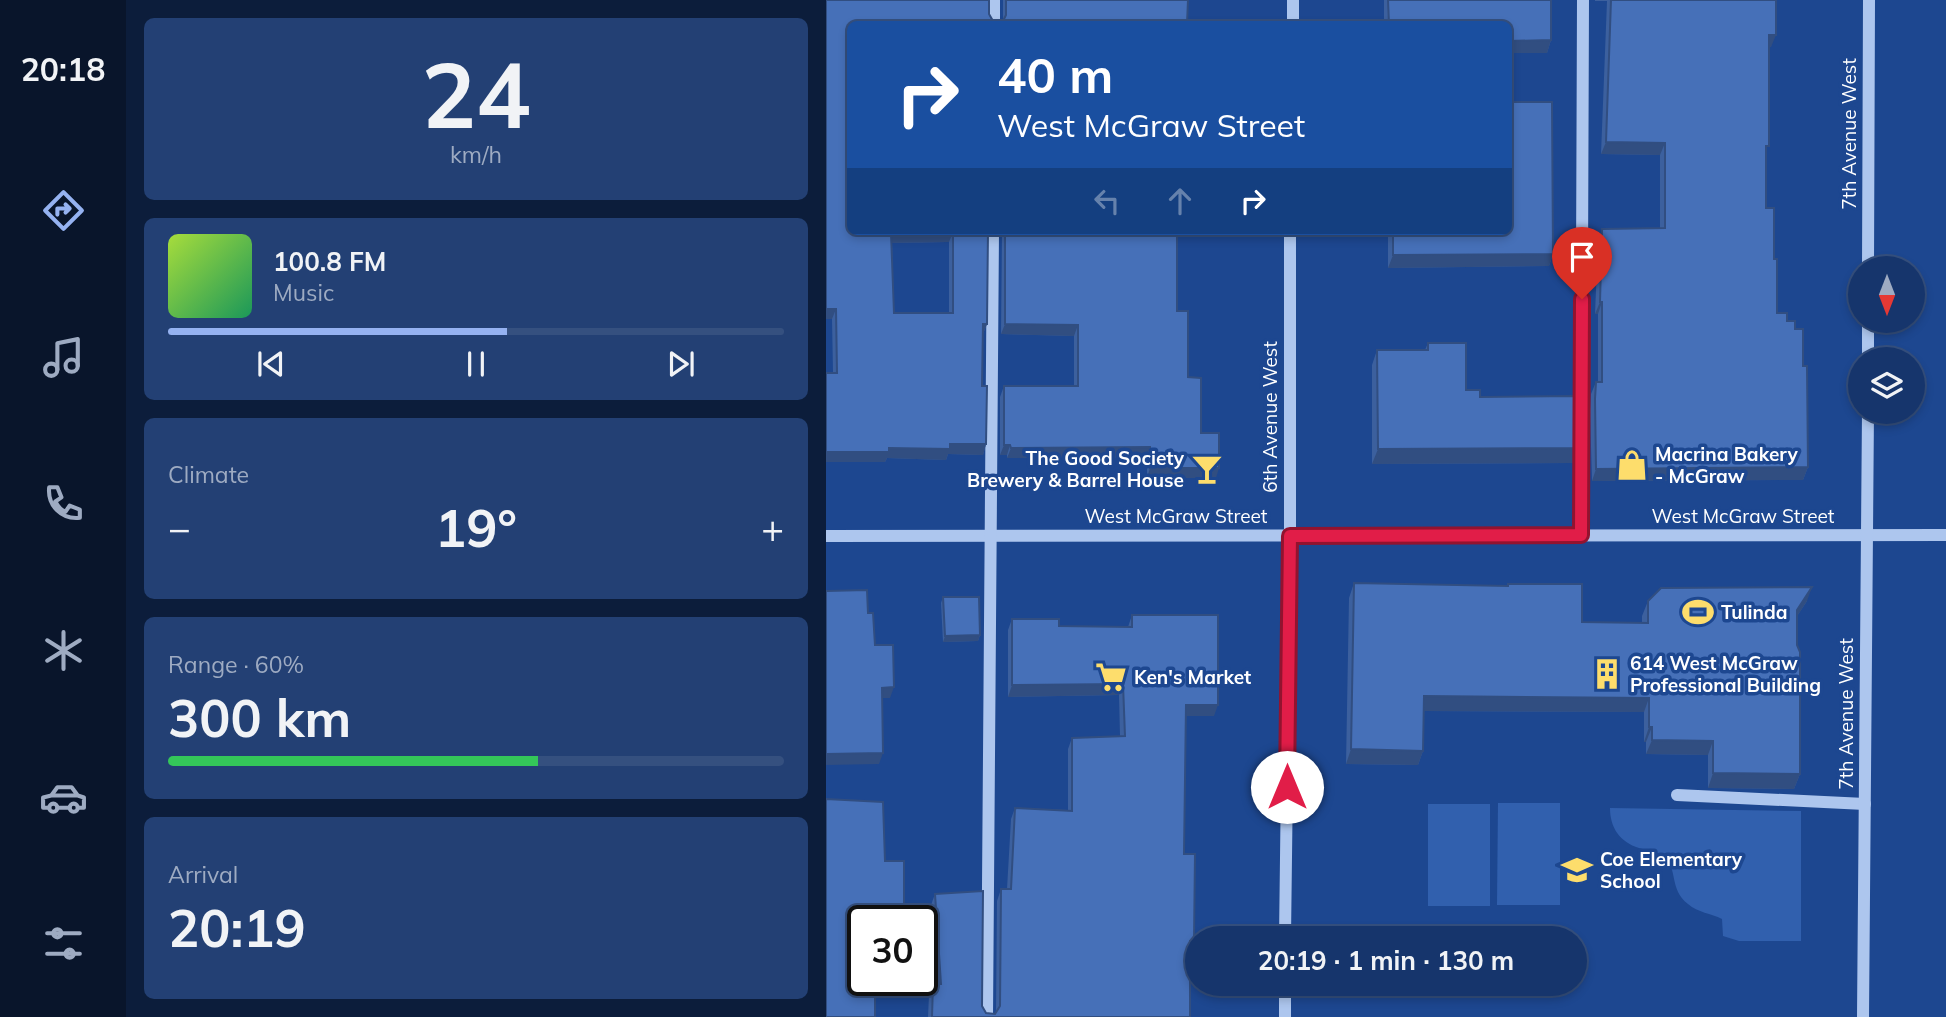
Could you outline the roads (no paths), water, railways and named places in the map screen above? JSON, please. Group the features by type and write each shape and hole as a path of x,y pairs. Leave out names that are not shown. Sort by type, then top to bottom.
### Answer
{"street":[{"path":"994,0 994,21"},
{"path":"1293,0 1293,21"},
{"path":"1581,535 1583,0"},
{"name":"7th Avenue West","path":"1868,256 1869,0"},
{"path":"987,1017 993,235"},
{"name":"6th Avenue West","path":"1285,926 1290,536 1290,235"},
{"name":"7th Avenue West","path":"1863,1017 1868,424"},
{"name":"West McGraw Street","path":"826,536 1946,535"},
{"path":"1677,795 1865,804"},
{"path":"1285,996 1285,1017"}],"place":[{"name":"Macrina Bakery - McGraw","path":"1632,465"},
{"name":"The Good Society Brewery & Barrel House","path":"1207,469"},
{"name":"Tulinda","path":"1698,612"},
{"name":"614 West McGraw Professional Building","path":"1607,674"},
{"name":"Ken's Market","path":"1111,677"},
{"name":"Coe Elementary School","path":"1577,870"}]}
